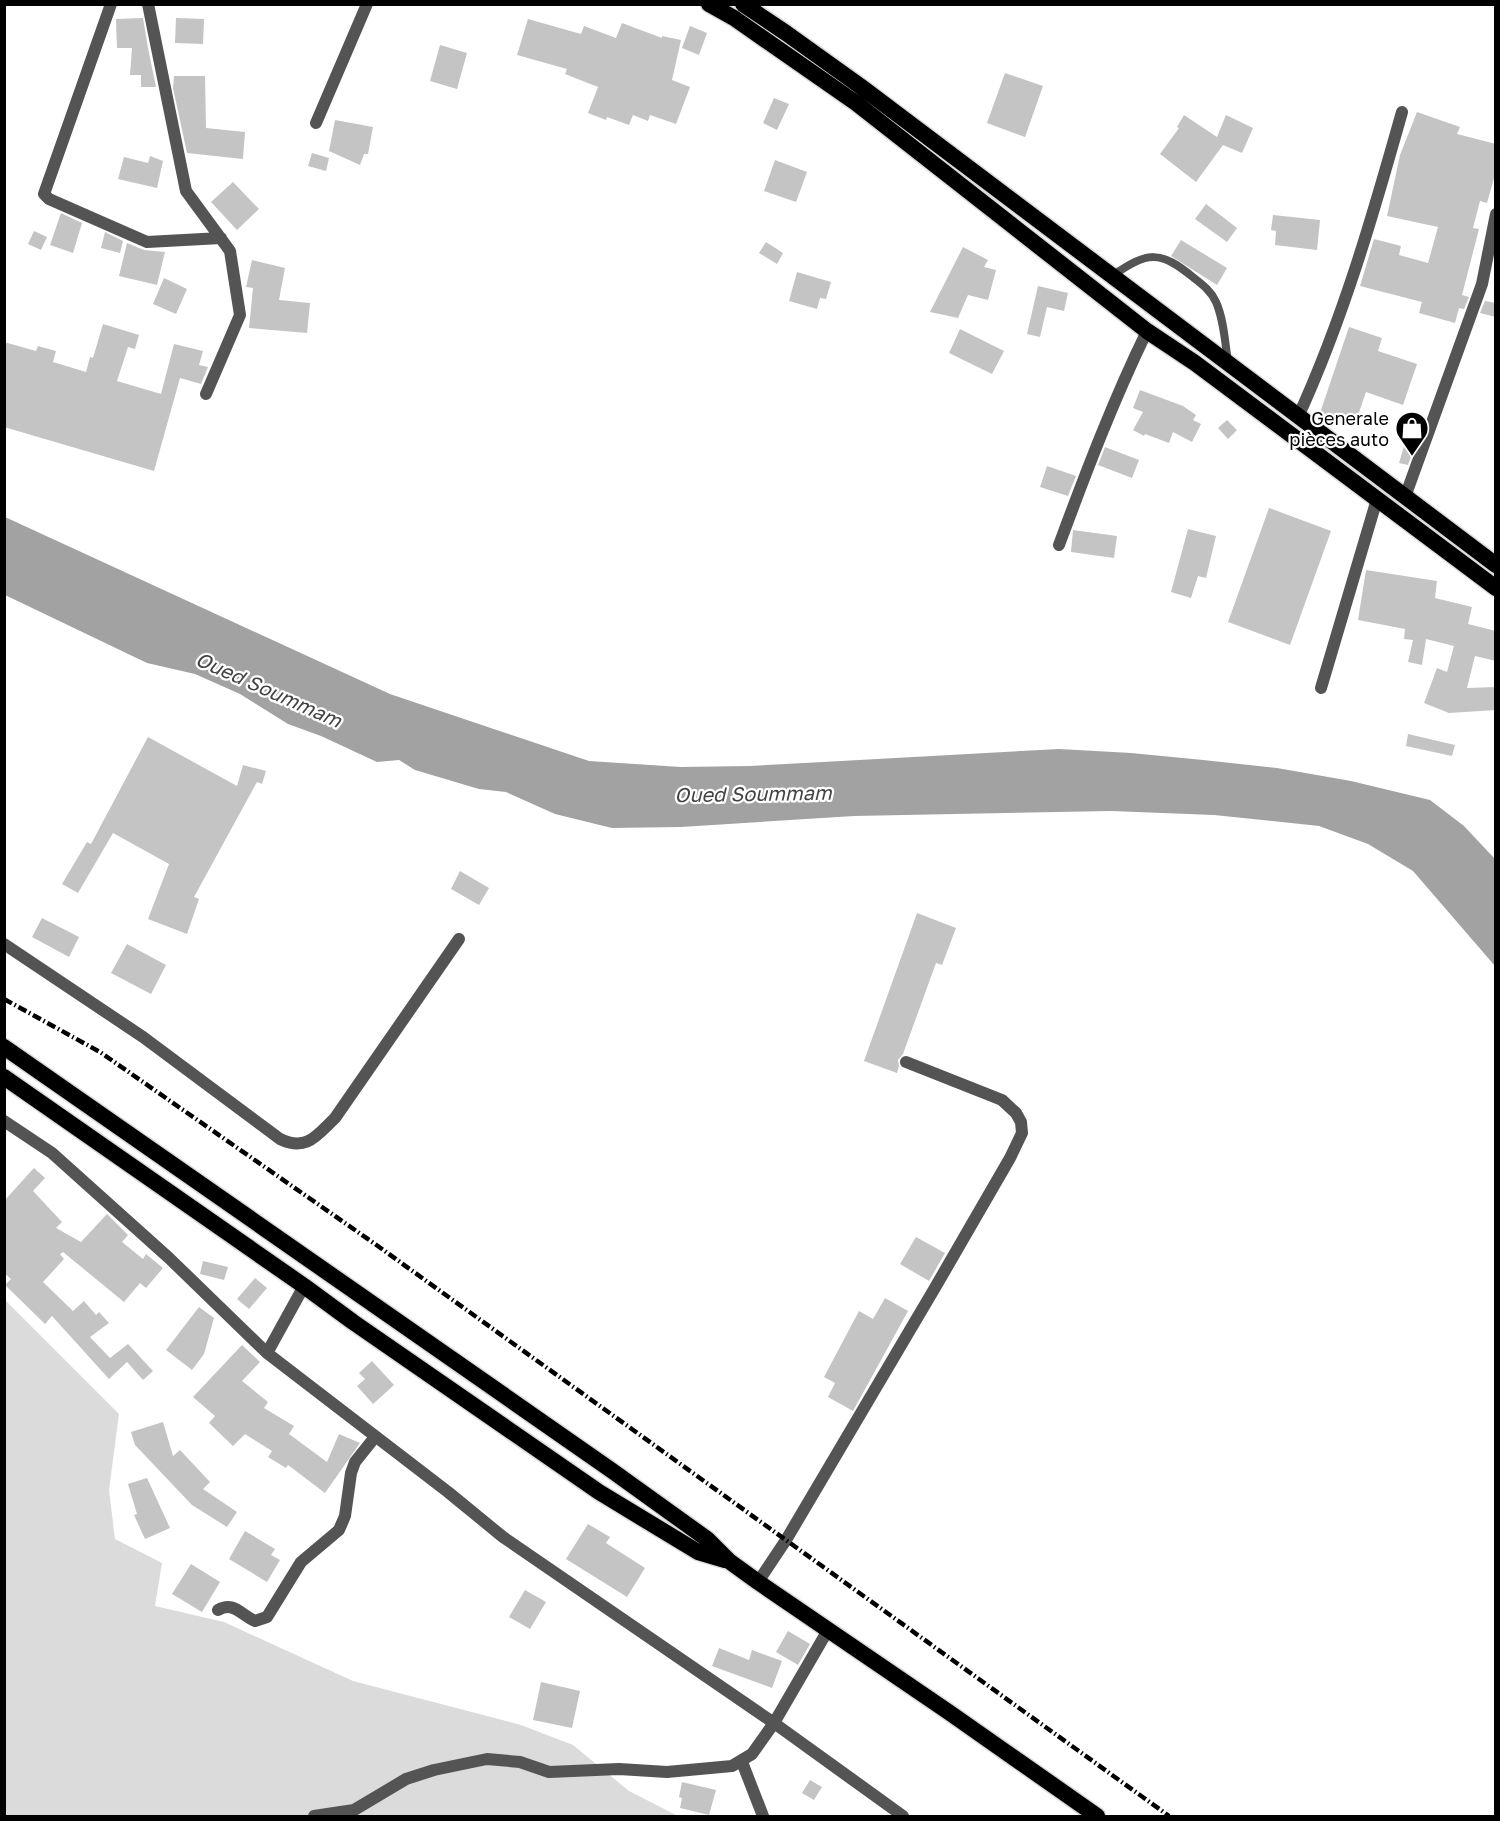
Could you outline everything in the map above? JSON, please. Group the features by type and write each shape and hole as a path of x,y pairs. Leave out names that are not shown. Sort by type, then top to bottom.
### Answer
{"highway":[{"path":"709,4 734,18 856,103 1147,331 1195,363 1496,588"},
{"path":"743,4 860,86 1496,565"},
{"path":"4,1047 611,1470 707,1539 729,1561 758,1582 1097,1816"},
{"path":"4,1077 304,1286 352,1322 599,1492 698,1551 729,1561"}],"street":[{"path":"111,4 44,194 49,199 147,242 221,238"},
{"path":"148,4 186,191 230,251 240,315 206,394"},
{"path":"316,123 367,4"},
{"path":"1298,417 1326,353 1374,211 1402,112"},
{"path":"1405,497 1482,284 1496,214"},
{"path":"1059,545 1097,441 1121,383 1147,331"},
{"path":"1321,688 1377,499"},
{"path":"4,944 142,1037 280,1139 297,1145 312,1139 335,1118 459,939"},
{"path":"758,1582 786,1540 936,1286 1022,1133 1021,1122 1016,1113 1002,1100 906,1062"},
{"path":"4,1121 52,1153 169,1258 267,1353 512,1543 774,1723 903,1816"},
{"path":"267,1353 304,1286"},
{"path":"218,1610 233,1606 255,1621 267,1617 301,1563 339,1530 345,1516 351,1473 356,1462 375,1437"},
{"path":"314,1816 354,1810 406,1779 434,1770 487,1759 520,1762 549,1772 619,1768 667,1772 732,1766 753,1754 774,1723 828,1630"},
{"path":"742,1762 763,1816"}],"lane":[{"path":"1112,276 1131,263 1156,256 1167,259 1184,270 1210,291 1217,303 1228,363"}],"shaded area":[{"path":"4,1299 119,1414 109,1490 115,1539 162,1563 155,1606 224,1622 353,1681 521,1725 573,1745 629,1791 678,1816 5,1816"}],"water":[{"name":"Oued Soummam","path":"5,517 390,694 589,761 681,767 750,766 1059,749 1131,753 1277,768 1351,781 1430,800 1464,826 1495,859 1495,966 1413,871 1368,844 1319,826 1214,815 1111,811 854,816 681,827 612,828 555,814 506,792 479,789 415,770 399,760 377,762 321,736 288,724 240,694 195,674 147,663 5,595"}],"building":[{"path":"143,18 156,87 141,87 141,75 130,75 132,48 117,48 116,19"},
{"path":"176,18 204,19 203,44 175,43"},
{"path":"528,19 581,34 584,26 616,38 622,23 662,38 662,36 681,40 672,80 690,87 676,124 650,115 648,121 633,115 629,125 588,113 598,87 565,74 567,69 517,55"},
{"path":"690,26 707,33 699,55 682,48"},
{"path":"440,45 467,53 457,89 430,81"},
{"path":"1005,73 1043,86 1025,137 987,123"},
{"path":"174,76 205,76 206,128 245,132 243,159 187,153 173,88"},
{"path":"774,98 789,104 777,130 763,123"},
{"path":"1417,112 1460,127 1457,134 1496,144 1496,171 1487,203 1480,201 1473,228 1479,229 1462,295 1469,297 1464,309 1459,308 1455,323 1419,313 1422,302 1360,286 1374,239 1401,246 1399,255 1428,263 1438,227 1387,216 1400,155"},
{"path":"1184,115 1217,137 1226,115 1253,128 1242,153 1223,145 1196,182 1160,154 1179,128 1177,127"},
{"path":"335,120 373,127 368,154 364,154 360,165 329,151"},
{"path":"312,153 329,158 326,171 308,166"},
{"path":"150,156 163,161 157,188 118,179 124,157 148,163"},
{"path":"775,160 807,172 796,202 764,191"},
{"path":"233,182 259,209 237,230 211,202"},
{"path":"1206,204 1237,228 1227,242 1195,219"},
{"path":"61,213 82,223 73,253 50,245"},
{"path":"1273,215 1320,220 1317,250 1275,245 1276,231 1271,230"},
{"path":"34,231 47,237 41,250 28,244"},
{"path":"105,232 123,241 120,253 101,248"},
{"path":"1181,240 1227,268 1217,285 1171,256"},
{"path":"766,242 783,253 777,264 759,253"},
{"path":"127,243 144,250 165,252 157,285 119,276"},
{"path":"963,247 988,260 984,267 996,270 988,300 968,295 958,318 930,312"},
{"path":"252,260 285,268 279,300 310,303 307,333 249,328 253,288 246,287"},
{"path":"797,272 831,282 826,299 820,298 817,309 789,301"},
{"path":"164,278 187,289 176,314 153,304"},
{"path":"1038,286 1068,293 1064,311 1047,307 1040,337 1027,334"},
{"path":"1485,301 1496,303 1496,317 1480,313"},
{"path":"103,324 139,335 135,349 128,347 117,381 161,394 174,344 203,351 199,365 208,367 201,384 180,378 154,471 4,427 4,342 36,351 38,346 56,351 53,362 86,372 90,357 93,358"},
{"path":"1349,327 1382,338 1378,351 1417,364 1403,405 1366,392 1355,424 1320,413"},
{"path":"960,329 1004,351 992,374 949,353"},
{"path":"1140,390 1183,406 1196,415 1193,420 1201,424 1192,442 1173,432 1169,443 1145,434 1144,436 1133,430 1143,412 1133,408"},
{"path":"1412,419 1423,422 1408,465 1399,463"},
{"path":"1227,420 1237,430 1228,439 1218,428"},
{"path":"1105,447 1139,460 1132,478 1098,465"},
{"path":"1047,466 1076,476 1068,496 1040,487"},
{"path":"1269,508 1331,531 1290,645 1228,622"},
{"path":"1188,529 1216,536 1206,578 1198,576 1191,598 1171,592"},
{"path":"1073,530 1117,536 1114,558 1071,552"},
{"path":"1366,570 1437,581 1435,598 1472,607 1468,624 1496,631 1496,661 1475,656 1467,688 1496,687 1496,710 1449,713 1424,703 1437,668 1447,672 1454,646 1426,639 1422,665 1408,662 1413,640 1404,639 1405,629 1358,620"},
{"path":"1408,734 1455,745 1452,756 1406,746"},
{"path":"148,737 237,786 243,765 266,771 262,784 257,782 194,897 199,899 187,934 148,919 169,864 113,833 78,893 62,884 87,842 91,844"},
{"path":"460,871 489,888 479,905 451,889"},
{"path":"917,913 956,928 942,965 936,963 903,1054 898,1060 897,1073 864,1061"},
{"path":"42,918 79,937 69,957 32,937"},
{"path":"127,944 166,965 151,994 111,973"},
{"path":"34,1168 45,1178 33,1191 62,1222 56,1228 81,1242 107,1214 128,1235 122,1242 143,1259 146,1254 163,1268 146,1288 140,1283 124,1302 63,1252 60,1254 64,1259 43,1282 73,1311 84,1301 96,1315 99,1312 109,1323 90,1337 110,1358 128,1344 153,1371 143,1380 127,1362 109,1379 52,1316 45,1324 5,1285 11,1279 4,1273 4,1201"},
{"path":"916,1237 945,1253 929,1281 900,1264"},
{"path":"203,1261 228,1267 224,1280 200,1274"},
{"path":"255,1278 267,1288 249,1309 237,1299"},
{"path":"885,1298 908,1311 853,1411 828,1397 835,1383 824,1377 859,1311 873,1319"},
{"path":"199,1307 214,1318 204,1354 192,1370 166,1350"},
{"path":"242,1345 260,1362 242,1381 268,1402 264,1408 294,1426 289,1434 327,1462 339,1434 360,1443 325,1493 288,1465 286,1468 268,1457 272,1451 245,1434 233,1446 209,1423 215,1416 193,1397"},
{"path":"372,1361 394,1385 373,1404 357,1386 365,1379 359,1373"},
{"path":"163,1422 173,1456 180,1450 210,1482 203,1489 237,1512 227,1527 192,1505 135,1445 131,1432"},
{"path":"147,1478 170,1528 145,1539 134,1515 137,1514 128,1484"},
{"path":"588,1524 610,1537 606,1543 645,1568 627,1597 566,1559"},
{"path":"245,1531 275,1549 271,1555 280,1560 267,1582 229,1559"},
{"path":"191,1564 220,1582 202,1612 172,1594"},
{"path":"525,1590 546,1602 530,1629 509,1617"},
{"path":"788,1631 810,1644 798,1665 776,1652"},
{"path":"719,1648 749,1660 752,1650 782,1661 772,1688 712,1666"},
{"path":"541,1682 580,1691 572,1728 533,1720"},
{"path":"810,1780 822,1787 814,1800 802,1793"},
{"path":"682,1782 716,1790 709,1815 680,1808 682,1798 679,1797"}],"railway":[{"path":"4,999 100,1052 375,1244 1169,1816"}],"place":[{"name":"Generale pièces auto","path":"1412,457"}]}
